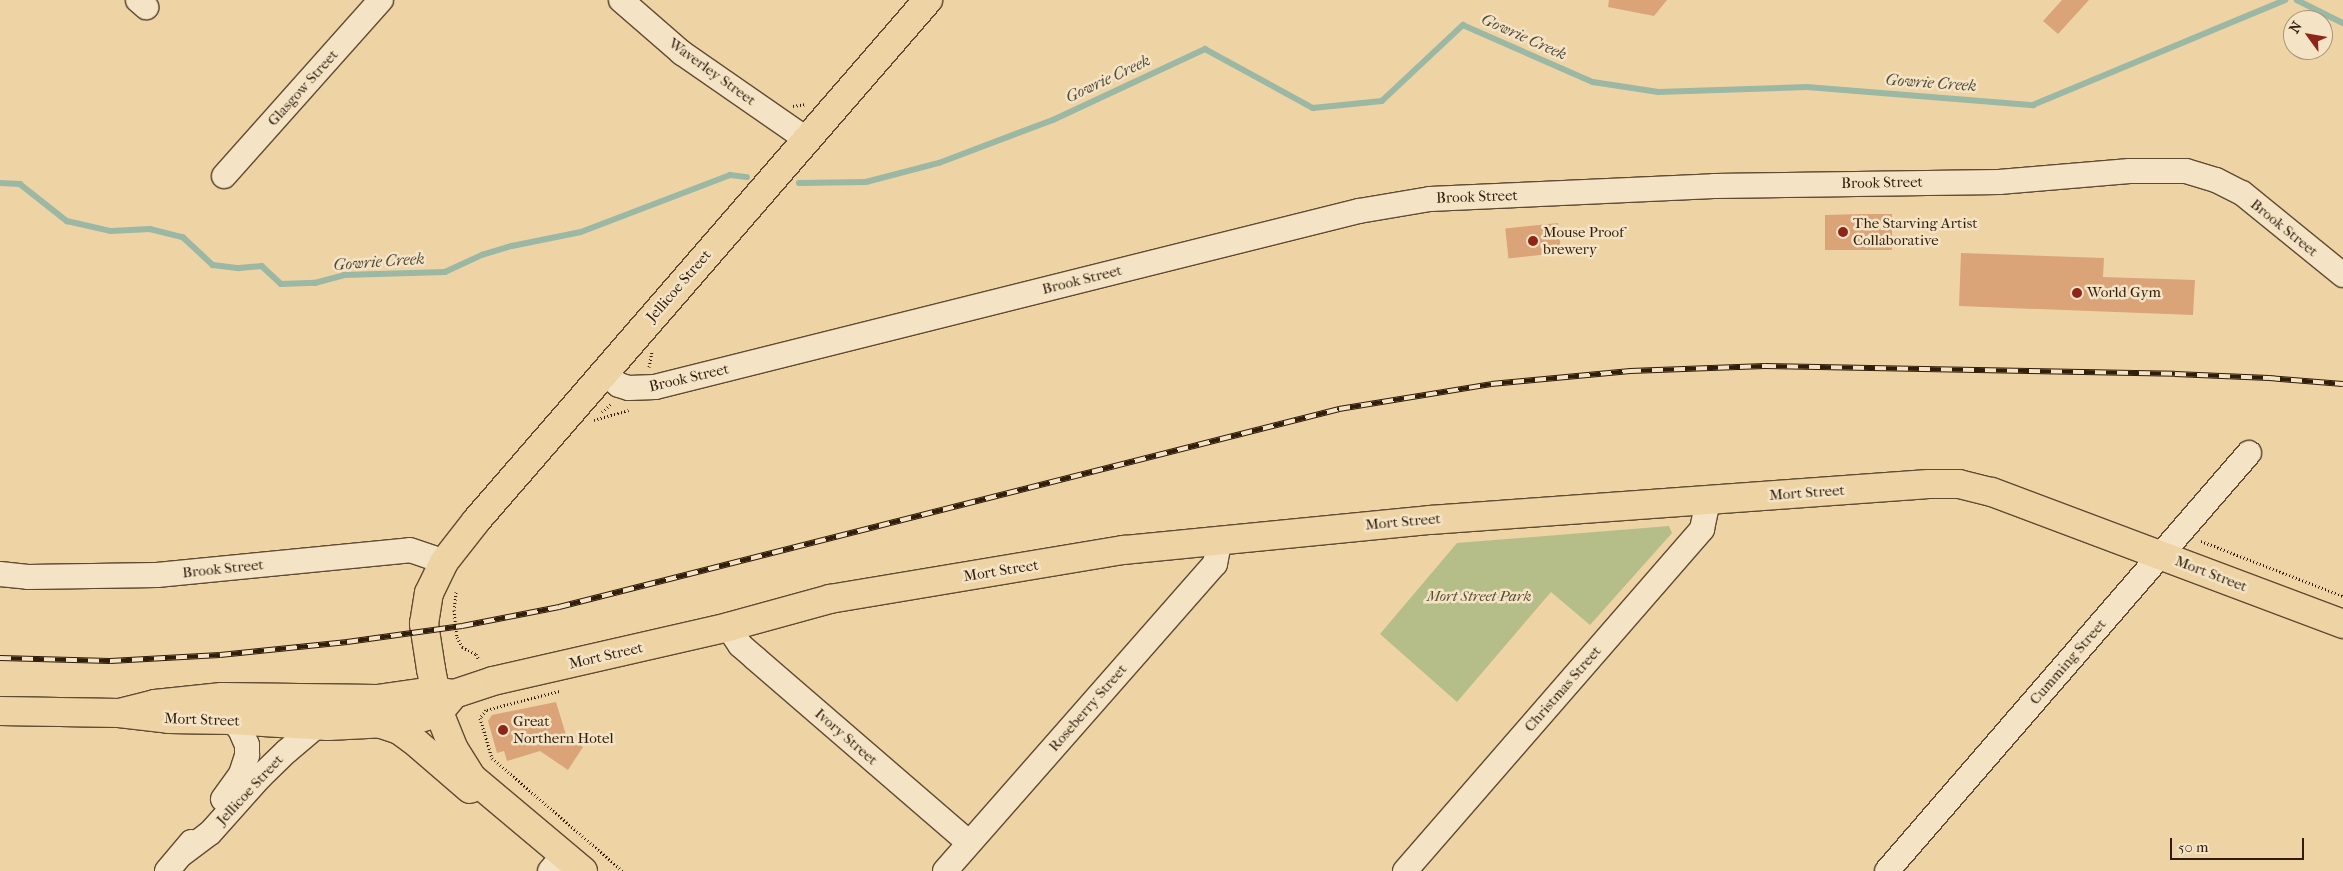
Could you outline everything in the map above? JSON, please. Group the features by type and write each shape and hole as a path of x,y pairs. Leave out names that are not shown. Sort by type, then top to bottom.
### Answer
{"main road":[{"name":"Jellicoe Street","path":"446,576 476,521 928,0"},
{"name":"Mort Street","path":"0,711 119,713 169,720 231,720 317,726 408,722 443,699 493,681 728,627 830,599 1124,550 1220,539 1430,520 1929,484 1959,484 1992,492 2343,624"},
{"path":"446,576 439,620 443,699 453,747 472,778 526,822"},
{"name":"Mort Street","path":"119,713 154,704 222,697 443,699"},
{"path":"443,699 491,778 526,822 566,866"},
{"path":"381,724 399,730 413,740 468,788 501,803"}],"street":[{"name":"Glasgow Street","path":"224,176 381,0"},
{"name":"Waverley Street","path":"621,0 682,53 799,147"},
{"name":"Brook Street","path":"604,373 619,385 629,388 655,387 1359,210 1430,199 1714,186 1999,182 2130,171 2186,171 2216,180 2242,193 2343,275"},
{"name":"Cumming Street","path":"1887,871 2249,453"},
{"name":"Christmas Street","path":"1405,871 1702,529 1708,500"},
{"name":"Roseberry Street","path":"945,871 1215,564 1220,539"},
{"name":"Brook Street","path":"0,574 28,577 157,575 410,550 446,576"},
{"name":"Ivory Street","path":"728,627 740,645 969,842"},
{"name":"Jellicoe Street","path":"175,863 241,774 248,745 240,729 231,720"},
{"name":"Jellicoe Street","path":"175,863 210,834 261,776 317,726"}],"path":[{"path":"789,106 806,105 811,100"},
{"path":"587,426 649,368 656,343"},
{"path":"2201,541 2343,596"},
{"path":"446,576 454,610 457,637 462,647 476,654 479,660"},
{"path":"482,726 492,758 623,871"}],"green space":[{"name":"Mort Street Park","path":"1669,526 1672,533 1590,625 1551,592 1457,702 1380,634 1457,543"}],"building":[{"path":"1609,0 1667,0 1654,16 1608,7"},
{"path":"2062,0 2089,0 2058,34 2043,21"},
{"path":"1892,214 1892,250 1825,250 1825,215"},
{"name":"Mouse Proof brewery","path":"1558,223 1561,253 1508,258 1505,229"},
{"name":"World Gym","path":"1961,253 2104,258 2103,277 2195,280 2193,315 1959,306"},
{"path":"556,702 566,735 583,747 568,770 540,751 507,761 504,751 497,753 488,721 492,715"}],"waterway":[{"name":"Gowrie Creek","path":"799,183 866,182 939,163 1053,120 1205,49 1313,108 1382,101 1463,25 1593,82 1658,92 1807,87 2033,105 2285,0"},
{"name":"Gowrie Creek","path":"2297,0 2343,23"},
{"name":"Gowrie Creek","path":"0,183 20,184 67,221 111,231 150,229 183,237 213,265 239,268 262,266 281,284 315,283 344,275 445,272 482,255 512,246 581,232 730,175 747,177"}],"railway":[{"path":"0,658 110,661 220,655 347,642 462,626 559,607 1339,409 1491,384 1630,371 1765,366 2175,374 2269,378 2343,384"}],"place":[{"name":"The Starving Artist Collaborative","path":"1843,232"},
{"name":"Mouse Proof brewery","path":"1533,241"},
{"name":"World Gym","path":"2077,293"},
{"name":"Great Northern Hotel","path":"503,730"}]}
